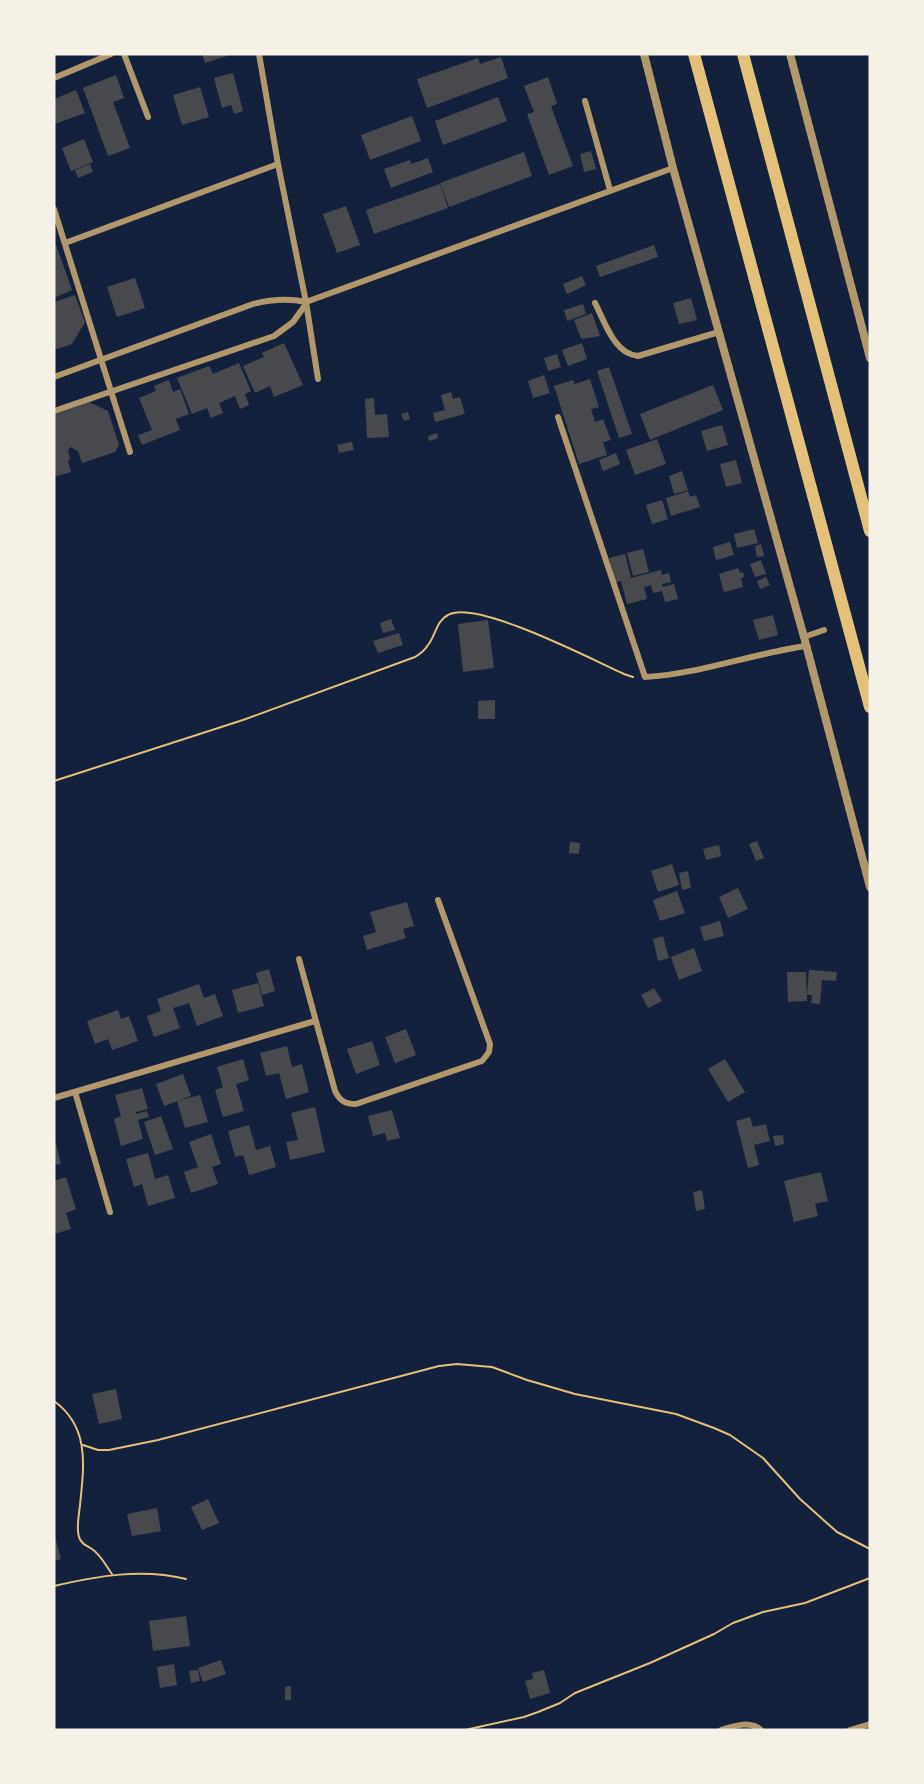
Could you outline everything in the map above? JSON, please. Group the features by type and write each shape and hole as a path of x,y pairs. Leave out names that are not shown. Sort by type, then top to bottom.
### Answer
{"highway":[{"path":"694,54 870,707"},
{"path":"743,54 870,531"}],"street":[{"path":"54,78 111,54"},
{"path":"124,54 148,117"},
{"path":"259,54 278,164 306,302 318,379"},
{"path":"644,54 673,168 805,641 870,887"},
{"path":"790,54 870,357"},
{"path":"585,101 610,190"},
{"path":"65,243 278,164"},
{"path":"54,377 264,301 285,299 306,302 673,168"},
{"path":"54,209 130,452"},
{"path":"54,411 274,336 293,322 306,302"},
{"path":"595,303 619,347 632,355 638,356 719,332"},
{"path":"558,417 645,676 683,672 762,653 805,641 825,630"},
{"path":"299,959 335,1091 347,1104 356,1104 482,1061 489,1052 490,1044 438,900"},
{"path":"54,1098 315,1021"},
{"path":"75,1092 110,1212"},
{"path":"721,1730 748,1724 757,1726 760,1730"},
{"path":"850,1730 870,1724"}],"path":[{"path":"54,781 243,720 415,657 429,645 440,621 454,612 467,612 502,620 624,674 639,678 645,676"},
{"path":"83,1445 98,1450 109,1450 158,1440 439,1366 457,1364 492,1367 566,1391 676,1414 714,1428 763,1458 800,1499 837,1532 870,1549"},
{"path":"54,1401 65,1408 79,1430 83,1445 78,1518 79,1539 94,1551 112,1574"},
{"path":"54,1586 112,1574 159,1575 186,1579"},
{"path":"465,1730 538,1712 560,1703 575,1693 650,1664 733,1623 762,1612 805,1603 870,1578"}],"building":[{"path":"202,54 226,54 227,56 205,63"},
{"path":"501,57 508,78 427,108 417,79 478,58 480,64"},
{"path":"233,73 243,111 234,114 231,105 222,108 214,78"},
{"path":"116,75 124,98 113,102 130,148 108,156 83,88"},
{"path":"548,77 557,104 551,106 573,166 549,175 527,114 534,112 524,86"},
{"path":"200,87 209,117 182,125 173,95"},
{"path":"76,90 85,113 55,124 54,99"},
{"path":"498,97 507,121 443,145 435,121"},
{"path":"412,116 421,141 370,160 361,135"},
{"path":"84,139 93,162 71,171 62,148"},
{"path":"591,151 596,169 584,172 580,154"},
{"path":"524,152 532,176 449,207 440,183"},
{"path":"428,158 433,172 391,188 384,169 410,160 411,164"},
{"path":"90,164 93,172 78,178 75,170"},
{"path":"440,184 448,208 374,234 366,210"},
{"path":"346,206 360,245 337,253 323,214"},
{"path":"54,239 72,290 54,298"},
{"path":"654,245 658,257 600,277 596,266"},
{"path":"582,276 586,285 567,294 563,284"},
{"path":"135,278 145,308 117,317 107,287"},
{"path":"75,295 85,322 72,344 54,350 54,302"},
{"path":"691,298 697,320 679,324 673,303"},
{"path":"583,304 586,314 567,321 564,310"},
{"path":"592,313 600,336 583,339 574,320"},
{"path":"284,343 303,385 274,397 270,386 255,393 243,366 264,357 262,353"},
{"path":"582,343 587,359 568,366 562,350"},
{"path":"557,354 561,367 548,371 544,358"},
{"path":"239,363 251,391 245,394 249,405 240,409 235,396 219,403 223,413 211,418 207,408 192,414 177,378 209,366 213,374"},
{"path":"609,367 632,434 619,438 597,371"},
{"path":"544,375 550,393 533,398 528,381"},
{"path":"590,379 599,407 591,409 595,422 603,419 611,440 603,442 607,455 579,464 554,386 573,380 575,384"},
{"path":"169,380 173,392 180,389 189,414 176,419 180,430 142,445 138,435 152,430 139,398 156,391 154,386"},
{"path":"713,385 723,410 650,440 640,414"},
{"path":"451,392 453,399 460,397 465,414 435,422 433,413 445,410 441,395"},
{"path":"374,398 375,415 387,414 389,437 367,438 365,399"},
{"path":"89,402 108,411 119,445 115,452 82,463 78,451 70,447 68,461 71,472 54,477 54,414"},
{"path":"408,412 410,419 404,421 401,414"},
{"path":"722,425 728,445 707,451 701,431"},
{"path":"437,433 438,438 429,441 428,436"},
{"path":"657,439 666,464 635,475 626,450"},
{"path":"352,442 354,450 339,453 337,445"},
{"path":"616,453 620,464 603,471 599,460"},
{"path":"736,460 742,483 726,487 720,464"},
{"path":"682,471 688,490 674,494 669,476"},
{"path":"688,491 690,497 696,495 700,507 671,516 666,498"},
{"path":"662,500 668,519 652,524 646,505"},
{"path":"754,529 758,543 737,548 734,534"},
{"path":"730,542 734,555 716,560 713,547"},
{"path":"761,544 764,556 757,557 755,546"},
{"path":"643,549 649,572 633,576 627,553"},
{"path":"625,554 631,578 661,570 662,575 669,573 671,582 662,584 663,587 674,584 678,599 665,602 662,591 653,593 651,585 644,587 647,599 627,604 621,581 616,582 609,558"},
{"path":"761,560 766,574 755,577 750,564"},
{"path":"738,568 740,573 743,572 744,577 741,578 743,587 724,592 719,574"},
{"path":"766,577 770,585 760,589 757,581"},
{"path":"773,615 778,635 759,640 753,620"},
{"path":"391,619 395,630 383,633 380,623"},
{"path":"488,620 494,668 463,672 458,624"},
{"path":"399,633 403,645 378,653 373,641"},
{"path":"495,700 495,719 478,719 478,701"},
{"path":"757,841 764,858 756,861 749,844"},
{"path":"570,842 580,843 579,854 569,853"},
{"path":"719,845 721,856 706,860 703,849"},
{"path":"672,864 679,885 658,892 651,871"},
{"path":"688,871 691,888 682,890 679,873"},
{"path":"738,888 748,909 728,918 719,897"},
{"path":"677,891 685,913 660,921 653,900"},
{"path":"407,902 414,926 403,929 406,938 367,950 363,936 376,932 370,912"},
{"path":"720,921 724,936 704,941 700,927"},
{"path":"663,936 669,958 658,961 653,939"},
{"path":"694,948 702,971 679,980 671,957"},
{"path":"269,969 275,991 262,995 256,973"},
{"path":"809,970 837,972 836,981 822,980 820,1004 811,1003 812,995 807,995"},
{"path":"787,972 806,972 807,1001 788,1002"},
{"path":"258,983 264,1006 238,1013 232,990"},
{"path":"199,984 204,998 215,994 223,1016 197,1026 189,1003 173,1008 180,1028 154,1037 147,1016 161,1011 157,999"},
{"path":"654,988 662,1001 648,1008 641,995"},
{"path":"118,1010 121,1019 129,1016 138,1041 112,1050 108,1039 95,1044 87,1021"},
{"path":"406,1029 416,1055 395,1063 385,1037"},
{"path":"372,1041 380,1065 356,1074 347,1049"},
{"path":"287,1046 292,1067 302,1064 309,1092 286,1099 279,1073 266,1076 260,1053"},
{"path":"243,1059 249,1080 236,1084 244,1111 223,1117 215,1090 223,1087 217,1067"},
{"path":"725,1059 745,1092 728,1102 708,1069"},
{"path":"183,1074 191,1096 164,1106 156,1084"},
{"path":"142,1088 148,1109 136,1112 136,1114 147,1111 149,1117 138,1120 143,1139 121,1146 114,1119 121,1116 115,1095"},
{"path":"200,1095 208,1122 185,1128 177,1101"},
{"path":"315,1107 325,1152 290,1160 286,1142 298,1140 291,1113"},
{"path":"392,1110 400,1138 387,1141 385,1133 373,1136 368,1116"},
{"path":"161,1116 173,1149 155,1155 144,1122"},
{"path":"750,1117 753,1127 766,1124 770,1141 754,1145 759,1165 748,1168 736,1121"},
{"path":"249,1125 256,1150 270,1146 276,1167 249,1175 243,1155 235,1157 228,1131"},
{"path":"211,1134 221,1164 212,1167 218,1184 191,1193 184,1172 198,1167 189,1142"},
{"path":"783,1135 784,1144 775,1146 773,1136"},
{"path":"54,1136 61,1164 54,1165"},
{"path":"148,1153 155,1179 168,1175 175,1198 148,1206 142,1184 134,1187 126,1159"},
{"path":"821,1172 828,1201 815,1204 818,1216 794,1222 784,1181"},
{"path":"66,1177 76,1209 66,1213 71,1229 54,1234 54,1181"},
{"path":"702,1190 705,1209 696,1211 693,1192"},
{"path":"116,1389 122,1419 99,1424 92,1394"},
{"path":"208,1499 219,1523 202,1530 191,1507"},
{"path":"157,1508 161,1531 132,1536 127,1514"},
{"path":"54,1538 61,1559 54,1561"},
{"path":"186,1616 190,1646 153,1651 149,1621"},
{"path":"221,1660 226,1674 203,1682 198,1668"},
{"path":"174,1664 177,1685 160,1688 157,1667"},
{"path":"198,1670 200,1681 191,1683 189,1671"},
{"path":"544,1670 550,1693 530,1699 525,1681 533,1679 532,1673"},
{"path":"291,1686 291,1700 285,1700 285,1687"}]}
